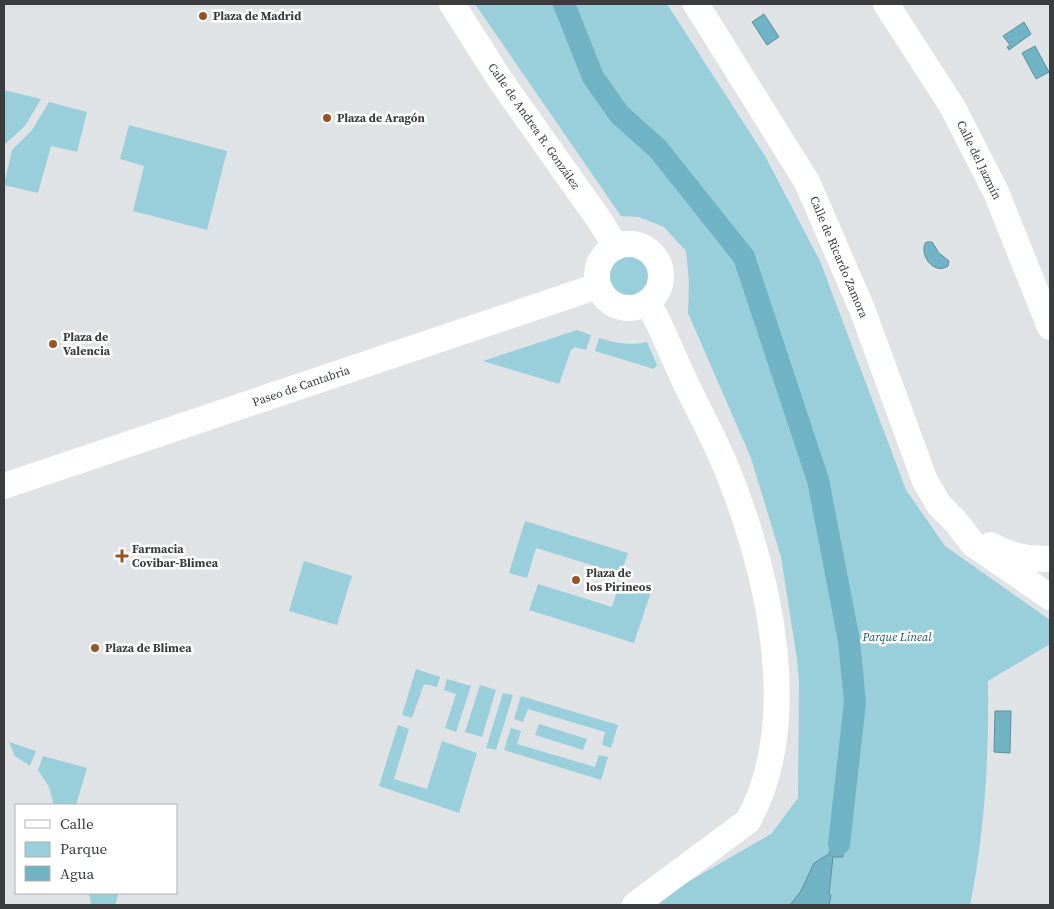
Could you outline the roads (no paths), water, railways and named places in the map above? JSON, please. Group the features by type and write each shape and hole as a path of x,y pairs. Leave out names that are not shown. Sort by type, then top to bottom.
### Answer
{"street":[{"name":"Calle de Andrea R. González","path":"452,4 501,81 600,221 616,247"},
{"name":"Calle de Ricardo Zamora","path":"696,4 807,182 862,309 925,481 939,505 956,522 973,544 1050,597"},
{"name":"Calle del Jazmín","path":"886,4 952,106 996,192 1050,327"},
{"path":"629,244 642,248 653,255 659,267 661,280 657,292 648,302 634,308 618,307 606,299 598,286 596,274 600,263 606,253 616,247 629,244"},
{"name":"Paseo de Cantabria","path":"4,486 598,286"},
{"path":"634,905 748,821 759,802 766,782 777,704 772,632 761,570 729,475 648,302"},
{"name":"Calle de Ricardo Zamora","path":"956,522 1004,553 1021,557 1050,559"}],"water":[{"path":"764,14 779,37 767,45 752,22"},
{"path":"1024,22 1031,34 1009,50 1007,47 1010,45 1003,36"},
{"path":"1035,46 1049,72 1036,79 1022,53"},
{"path":"926,242 932,242 939,253 949,261 948,266 938,268 929,262 924,252"},
{"path":"995,711 1011,711 1010,753 994,752"},
{"path":"832,844 843,844 843,857 833,857 829,905 790,905 801,891 814,863 829,854"}],"waterway":[{"path":"564,4 593,77 619,114 658,149 744,257 818,480 849,641 855,702 839,844"}],"place":[{"name":"Plaza de Madrid","path":"203,16"},
{"name":"Plaza de Aragón","path":"327,118"},
{"name":"Plaza de Valencia","path":"53,344"},
{"name":"Farmacia Covibar-Blimea","path":"122,556"},
{"name":"Plaza de los Pirineos","path":"576,580"},
{"name":"Plaza de Blimea","path":"95,648"}],"park label":[{"name":"Parque Lineal","path":"897,637"}]}
